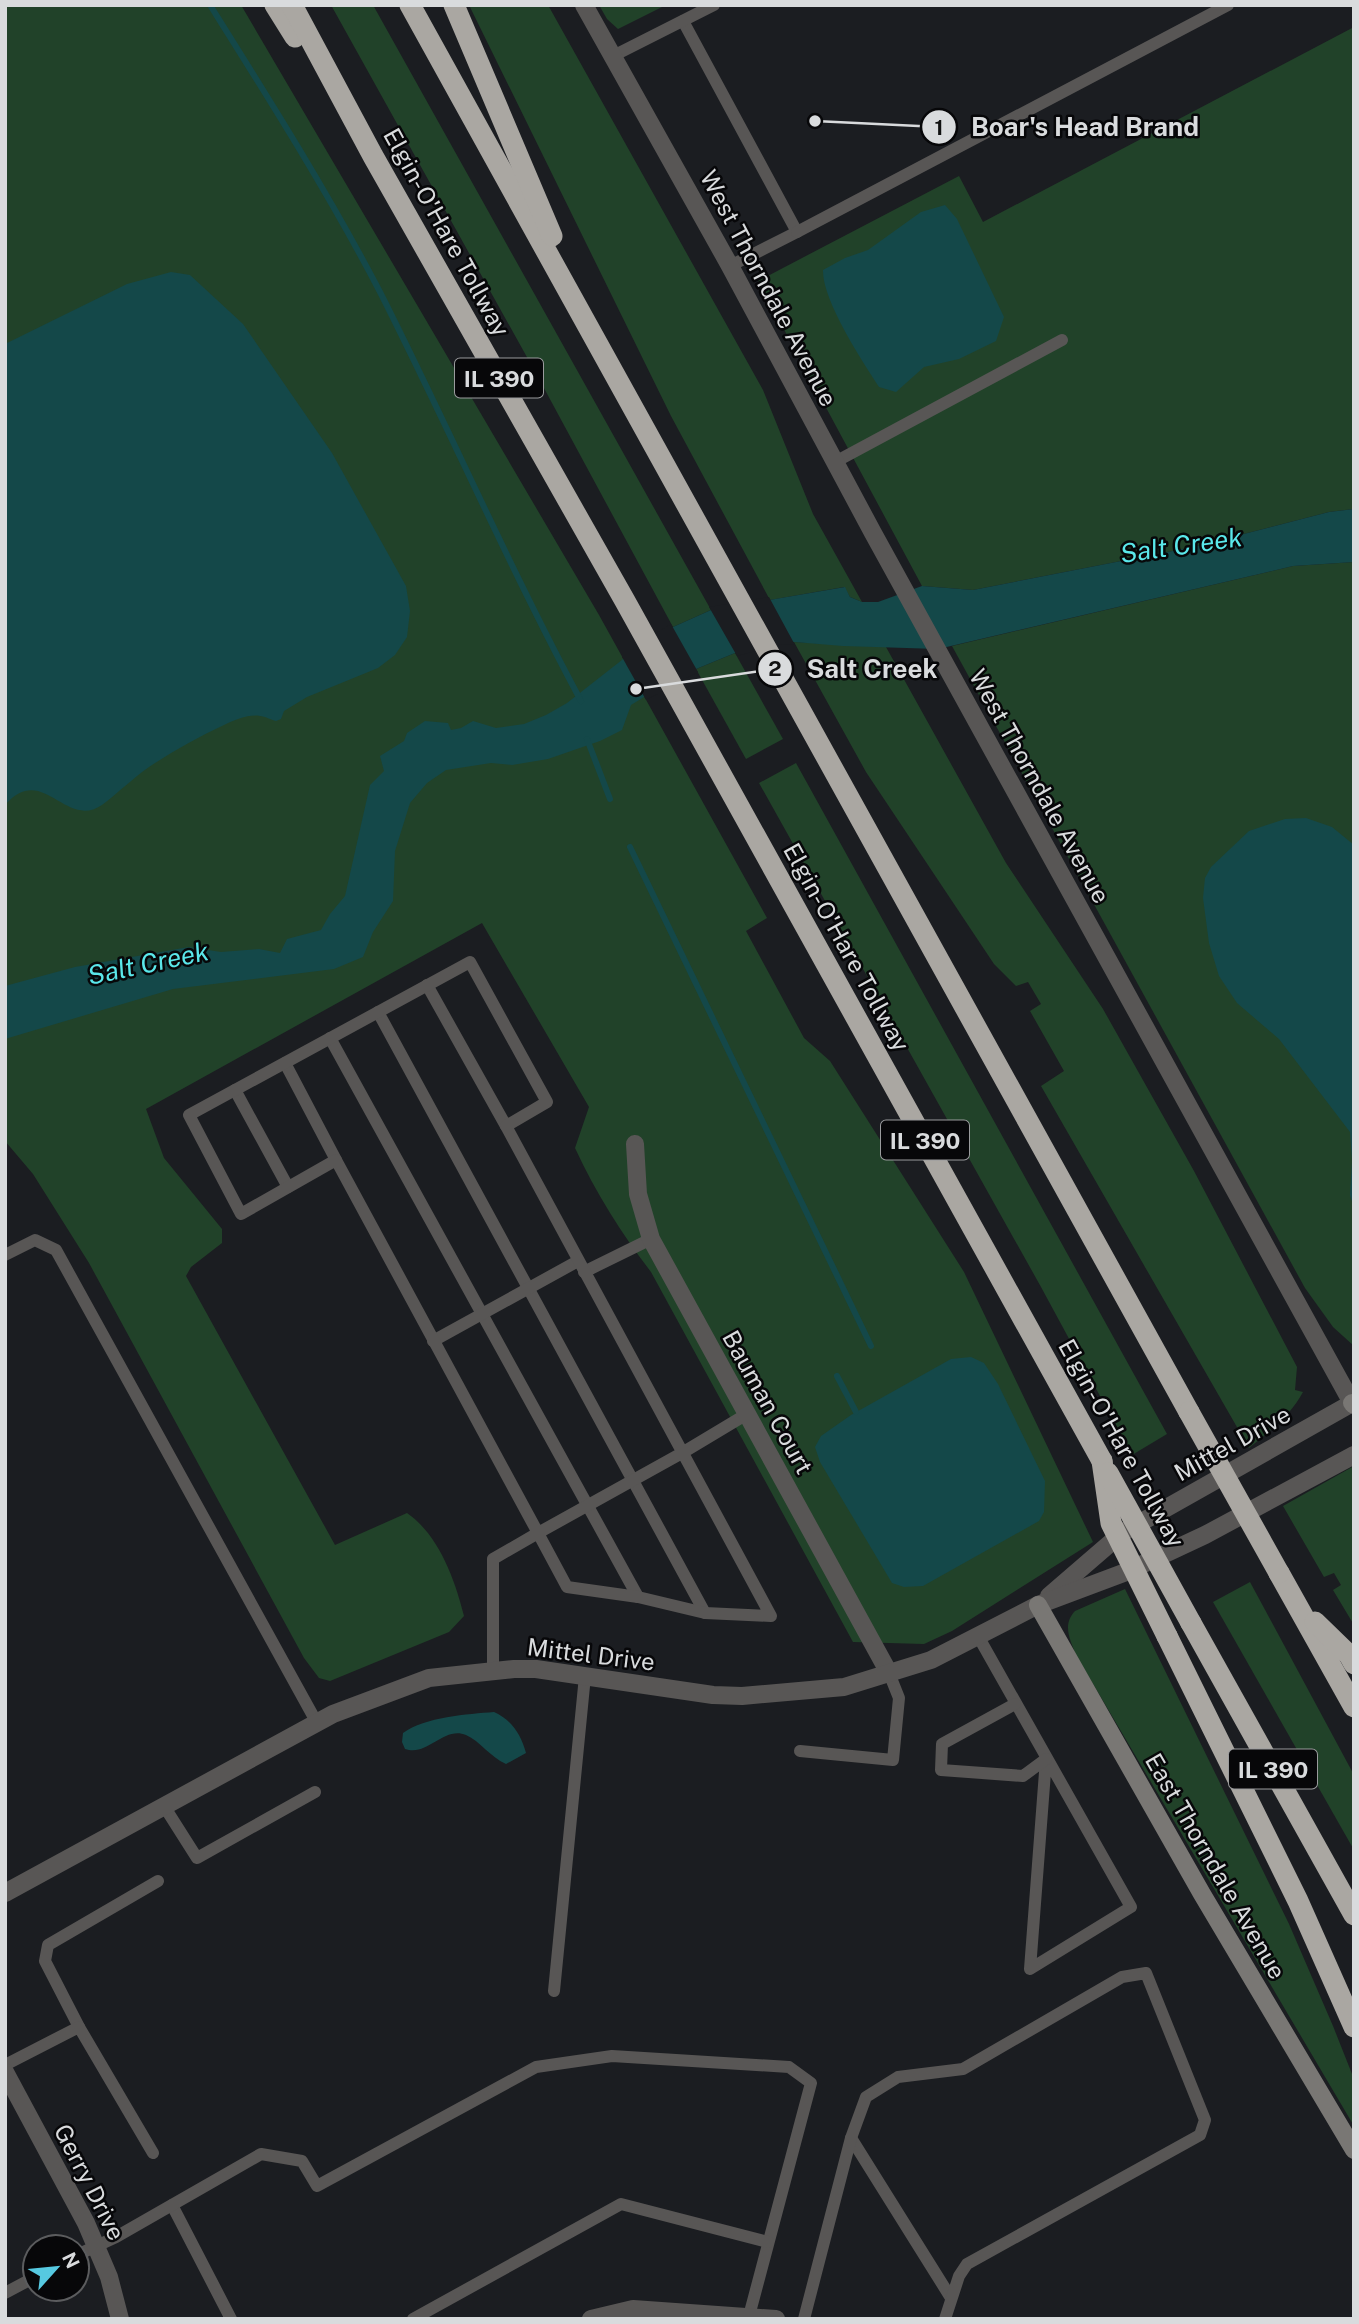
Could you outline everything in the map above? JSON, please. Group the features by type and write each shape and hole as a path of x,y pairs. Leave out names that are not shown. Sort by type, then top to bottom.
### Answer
{"highway":[{"path":"275,5 373,156"},
{"name":"Elgin-O'Hare Tollway","path":"292,5 373,156 625,601 1354,1915"},
{"path":"410,5 1354,1707"},
{"path":"454,5 596,341"},
{"path":"1102,1461 1111,1523 1298,1901 1354,2027"},
{"path":"1297,1605 1349,1655 1354,1664"}],"main road":[{"name":"East Thorndale Avenue","path":"1038,1605 1202,1894 1354,2150"}],"street":[{"name":"West Thorndale Avenue","path":"584,5 730,266 873,533 1353,1403"},
{"name":"Bauman Court","path":"635,1144 638,1194 651,1239 889,1673"},
{"name":"Mittel Drive","path":"1038,1605 1122,1533 1353,1403"},
{"name":"Mittel Drive","path":"5,1893 333,1714 429,1678 493,1671 536,1670 713,1695 742,1696 844,1687 931,1660 1038,1605 1126,1572 1205,1535 1354,1455"},
{"name":"Gerry Drive","path":"5,2072 86,2223 109,2277 120,2319"},
{"path":"591,2319 633,2309 776,2319"}],"lane":[{"path":"613,56 714,5"},
{"path":"730,266 1227,5"},
{"path":"683,21 797,232"},
{"path":"835,462 1062,340"},
{"path":"336,1160 241,1213 189,1115 470,962 547,1102 506,1126"},
{"path":"285,1063 567,1587 638,1597 705,1613 771,1616 428,985"},
{"path":"378,1012 705,1613"},
{"path":"330,1038 638,1597"},
{"path":"235,1090 288,1187"},
{"path":"433,1341 529,1288 651,1239"},
{"path":"5,1255 35,1240 56,1250 317,1723"},
{"path":"493,1671 493,1559 747,1414"},
{"path":"978,1636 1132,1907 1030,1969 1046,1759"},
{"path":"800,1751 893,1760 899,1698 889,1673"},
{"path":"554,1991 585,1676"},
{"path":"1015,1704 942,1744 941,1770 1023,1776 1046,1759"},
{"path":"164,1806 197,1858 314,1792"},
{"path":"153,2153 79,2027 44,1961 48,1945 158,1881"},
{"path":"804,2319 851,2137 866,2097 898,2077 964,2069 1122,1977 1146,1973 1205,2120 1200,2135 967,2264 959,2276 945,2319"},
{"path":"5,2065 79,2027"},
{"path":"91,2247 116,2237 261,2154 302,2161 317,2186 536,2067 612,2056 789,2067 811,2082 749,2316"},
{"path":"851,2137 951,2298"},
{"path":"413,2319 621,2204 768,2242"},
{"path":"172,2205 231,2319"},
{"path":"5,2293 21,2284"}],"green space":[{"path":"5,5 241,5 599,615 767,918 746,931 804,1038 830,1061 964,1272 1093,1542 952,1631 924,1644 853,1642 651,1272 629,1243 583,1165 575,1148 589,1107 482,923 146,1109 164,1158 222,1229 222,1243 191,1267 186,1276 335,1545 407,1513 437,1546 450,1573 464,1616 449,1632 330,1681 319,1678 304,1658 89,1263 33,1174 5,1141"},
{"path":"331,5 373,5 711,610 673,627 538,377"},
{"path":"469,5 548,5 763,390 813,514 862,602 850,597 844,587 770,600 671,416"},
{"path":"599,5 666,5 618,29 607,19"},
{"path":"1354,27 1354,509 1329,512 1193,547 973,590 922,586 758,281 959,176 983,222"},
{"path":"1354,562 1354,1346 1333,1327 1305,1288 952,646 1293,566"},
{"path":"794,642 886,647 1006,863 1103,1009 1194,1171 1297,1367 1295,1390 1303,1392 1298,1401 1286,1416 1249,1448 1041,1086 1064,1071 1030,1011 1041,1004 1028,982 1016,986 994,964 866,772"},
{"path":"735,653 783,739 746,759 696,669"},
{"path":"796,763 1167,1434 1132,1455 759,783"},
{"path":"1354,1466 1354,1625 1333,1590 1341,1585 1334,1573 1324,1577 1283,1506"},
{"path":"1250,1582 1354,1775 1354,1850 1213,1602"},
{"path":"1125,1589 1289,1924 1333,2026 1354,2079 1354,2126 1076,1655 1068,1632 1071,1616 1075,1611"}],"water":[{"path":"945,205 957,219 1004,317 996,341 959,359 924,367 896,392 879,387 836,313 824,283 823,270 868,250 921,212"},
{"path":"171,272 190,275 243,324 332,453 406,586 410,611 407,637 395,655 378,668 307,697 284,711 281,719 276,721 262,716 251,716 237,719 214,730 149,767 102,805 89,810 77,810 31,790 19,794 5,805 5,344 127,284"},
{"path":"1354,509 1354,562 1293,566 938,649 782,641 735,653 696,669 631,705 622,730 600,741 548,759 512,765 491,763 446,770 427,783 410,803 395,851 393,901 373,932 363,957 334,969 173,989 5,1039 5,986 75,967 189,947 221,952 259,949 280,953 287,939 321,930 345,896 370,785 384,771 380,756 404,741 407,733 425,721 448,723 451,730 473,721 496,728 524,724 567,703 636,649 673,627 711,610 845,587 850,597 862,602 878,602 922,586 973,590 1193,547 1329,512"},
{"path":"1306,818 1332,827 1354,845 1354,1208 1350,1195 1350,1132 1279,1039 1237,1003 1219,976 1209,943 1203,898 1205,878 1211,867 1249,831 1285,819"},
{"path":"971,1357 984,1363 998,1384 1045,1481 1044,1512 1039,1521 923,1586 904,1587 892,1583 820,1462 815,1447 821,1436 851,1415 951,1359"},
{"path":"494,1712 506,1719 515,1729 526,1753 506,1764 476,1741 458,1733 421,1749 405,1749 402,1742 403,1733 423,1723 447,1717"}],"pier":[{"path":"769,597 795,645 782,644 737,656 709,607"},
{"path":"671,624 698,672 646,700 622,657 634,646"}],"waterway":[{"path":"210,5 319,183 380,292 529,600 581,701"},
{"path":"587,739 610,799"},
{"path":"630,847 871,1346"},
{"path":"837,1376 856,1412"}],"place":[{"name":"Boar's Head Brand","path":"815,121"},
{"name":"Salt Creek","path":"636,689"}]}
